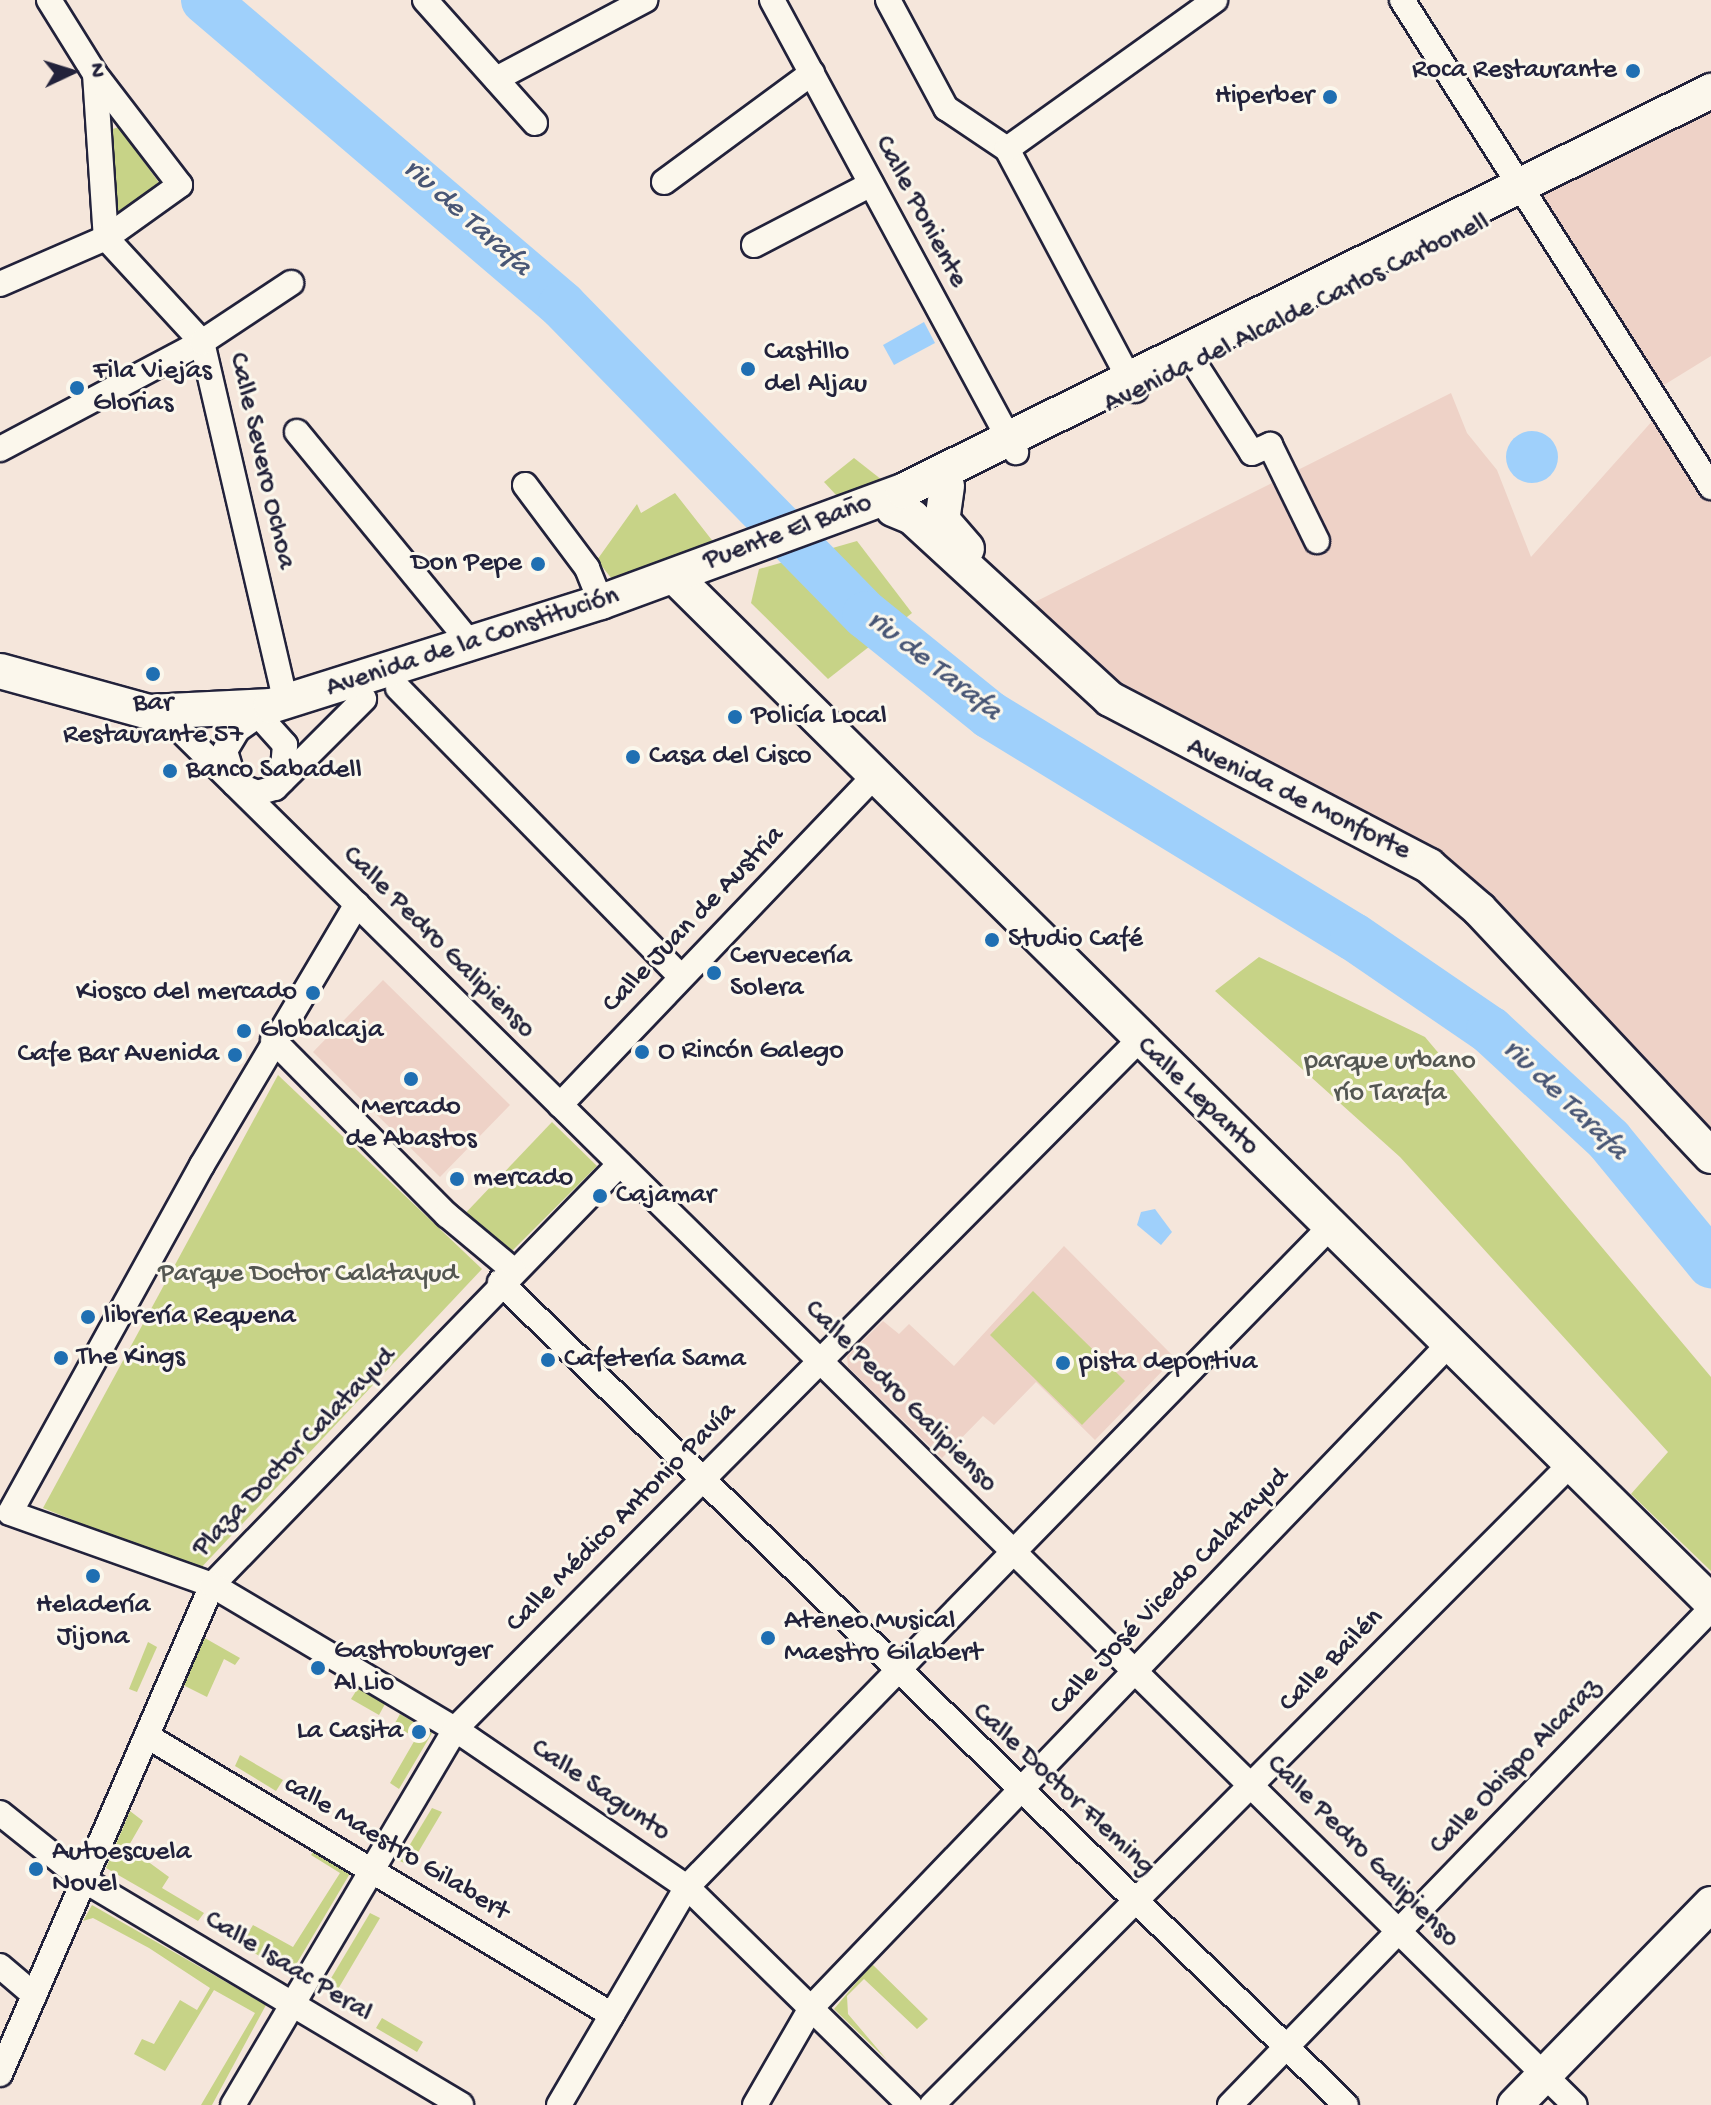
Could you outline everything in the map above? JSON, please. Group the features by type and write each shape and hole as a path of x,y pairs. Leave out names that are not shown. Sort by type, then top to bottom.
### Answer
{"street":[{"path":"0,284 106,238 180,185 95,74 49,0"},
{"path":"425,0 535,123"},
{"path":"496,79 645,0"},
{"name":"Calle Poniente","path":"772,0 1012,445"},
{"path":"888,0 946,108 1007,149 1133,386"},
{"path":"1007,149 1215,0"},
{"path":"1402,0 1711,487"},
{"path":"664,182 812,73"},
{"path":"95,74 106,238"},
{"name":"Avenida del Alcalde Carlos Carbonell","path":"892,505 1523,193 1711,91"},
{"name":"Avenida del Alcalde Carlos Carbonell","path":"1523,193 1711,110"},
{"path":"754,245 871,184"},
{"name":"Calle Severo Ochoa","path":"106,238 202,342 259,714"},
{"path":"0,449 202,342 291,283"},
{"path":"1191,357 1252,453 1270,445 1317,541"},
{"path":"297,432 471,644"},
{"name":"Avenida del Alcalde Carlos Carbonell","path":"892,505 947,486 1012,445"},
{"path":"525,485 587,568 601,602"},
{"name":"Avenida de Monforte","path":"947,486 942,520 958,541 1120,689 1186,730 1394,827 1439,857 1487,898 1711,1138"},
{"name":"Avenida de Monforte","path":"892,505 912,517 1121,707 1429,866 1479,909 1711,1156"},
{"name":"Puente El Baño","path":"680,583 892,505"},
{"name":"Avenida de la Constitución","path":"126,709 259,714 364,699 680,583"},
{"name":"Avenida de la Constitución","path":"0,671 126,709 183,733 259,714 601,602 680,583"},
{"name":"Calle Lepanto","path":"680,583 873,778 1711,1602"},
{"path":"398,688 681,977"},
{"name":"Avenida de la Constitución","path":"282,781 364,699"},
{"path":"259,714 287,755 282,781 257,793 235,784 224,761 259,714"},
{"name":"Calle Pedro Galipienso","path":"183,733 1399,1931 1554,2093"},
{"name":"Calle Juan de Austria","path":"560,1105 873,778"},
{"name":"Plaza Doctor Calatayud","path":"357,904 273,1040 3,1516 212,1585 506,1276 620,1164"},
{"path":"273,1040 506,1276"},
{"name":"Calle Médico Antonio Pavía","path":"233,2105 455,1729 1139,1040"},
{"path":"559,2105 687,1887 1330,1227"},
{"name":"Calle Doctor Fleming","path":"506,1276 700,1482 1346,2105"},
{"name":"Calle José Vicedo Calatayud","path":"755,2105 811,2008 1449,1344"},
{"name":"Calle Bailén","path":"932,2105 1571,1464"},
{"path":"0,2074 212,1585"},
{"name":"Calle Sagunto","path":"212,1585 455,1729 687,1887 910,2105"},
{"name":"Calle Obispo Alcaraz","path":"1230,2105 1711,1609"},
{"name":"calle Maestro Gilabert","path":"147,1736 373,1868 612,2015"},
{"name":"Calle Isaac Peral","path":"0,1813 84,1880 461,2105"},
{"path":"1554,2093 1711,1904"},
{"path":"1515,2105 1554,2093 1711,1929"},
{"path":"0,1966 34,1995"}],"shaded area":[{"path":"1711,101 1711,356 1651,393 1524,194"},
{"path":"1451,393 1467,433 1497,470 1531,557 1662,410 1711,487 1711,1174 1474,919 1418,872 1111,716 997,621"},
{"name":"Mercado de Abastos","path":"383,980 510,1105 440,1177 313,1052"},
{"path":"1064,1246 1175,1358 1095,1440 1036,1382 994,1425 983,1416 942,1458 848,1367 847,1356 883,1321 899,1334 909,1324 954,1366"}],"green space":[{"path":"119,127 162,187 114,216 109,130"},
{"path":"854,458 882,480 837,496 824,482"},
{"path":"675,493 722,553 619,588 597,560 637,504 641,513"},
{"path":"857,541 912,613 828,679 751,603 759,569"},
{"name":"parque urbano río Tarafa","path":"1259,957 1425,1037 1711,1377 1711,1571 1631,1494 1668,1452 1400,1157 1215,991"},
{"name":"Parque Doctor Calatayud","path":"278,1075 482,1269 198,1571 43,1508"},
{"path":"552,1122 597,1166 503,1260 458,1221"},
{"name":"pista deportiva","path":"1033,1291 1125,1381 1082,1425 990,1335"},
{"path":"203,1637 240,1658 235,1665 224,1659 207,1697 183,1685"},
{"path":"148,1642 157,1647 137,1692 129,1689"},
{"path":"358,1688 385,1704 379,1715 351,1699"},
{"path":"400,1714 432,1733 399,1789 390,1783 416,1738 394,1725"},
{"path":"240,1755 283,1780 276,1791 235,1766"},
{"path":"432,1808 442,1812 410,1866 400,1861"},
{"path":"130,1811 143,1821 128,1847 169,1877 162,1888 204,1913 198,1921 106,1868"},
{"path":"315,1849 352,1870 294,1968 284,1971 241,1945 253,1925 293,1947 340,1873 311,1855"},
{"path":"92,1905 266,2005 212,2105 201,2105 255,2013 214,1990 165,2071 134,2054 142,2039 154,2044 180,2000 197,2010 210,1988 149,1948 93,1918 83,1921"},
{"path":"370,1913 380,1918 331,2001 327,1985"},
{"path":"872,1964 928,2019 917,2029 864,1979 847,1996 848,2014 887,2060 834,2009"},
{"path":"382,2018 423,2042 417,2052 376,2028"}],"water":[{"path":"924,322 935,343 894,365 883,345"},
{"path":"1532,431 1551,438 1558,457 1551,476 1532,483 1513,476 1506,457 1513,438"},
{"path":"1155,1209 1172,1232 1161,1245 1137,1225 1141,1212"}],"waterway":[{"name":"riu de Tarafa","path":"205,0 562,305 866,615 990,715 1354,937 1490,1030 1609,1140 1711,1264"}],"place":[{"name":"Roca Restaurante","path":"1633,71"},
{"name":"Hiperber","path":"1330,97"},
{"name":"Castillo del Aljau","path":"748,369"},
{"name":"Fila Viejas Glorias","path":"77,388"},
{"name":"Don Pepe","path":"538,564"},
{"name":"Bar Restaurante 57","path":"153,674"},
{"name":"Policía Local","path":"735,717"},
{"name":"Casa del Cisco","path":"633,757"},
{"name":"Banco Sabadell","path":"170,771"},
{"name":"Studio Café","path":"992,940"},
{"name":"Cervecería Solera","path":"714,973"},
{"name":"Kiosco del mercado","path":"313,993"},
{"name":"Globalcaja","path":"244,1031"},
{"name":"O Rincón Galego","path":"642,1052"},
{"name":"Cafe Bar Avenida","path":"235,1055"},
{"name":"Mercado de Abastos","path":"411,1079"},
{"name":"mercado","path":"457,1179"},
{"name":"Cajamar","path":"600,1196"},
{"name":"librería Requena","path":"88,1317"},
{"name":"The Kings","path":"61,1358"},
{"name":"Cafetería Sama","path":"548,1360"},
{"name":"pista deportiva","path":"1063,1363"},
{"name":"Heladería Jijona","path":"93,1576"},
{"name":"Ateneo Musical Maestro Gilabert","path":"768,1638"},
{"name":"Gastroburger Al Lio","path":"318,1668"},
{"name":"La Casita","path":"419,1732"},
{"name":"Autoescuela Novel","path":"36,1869"}]}
